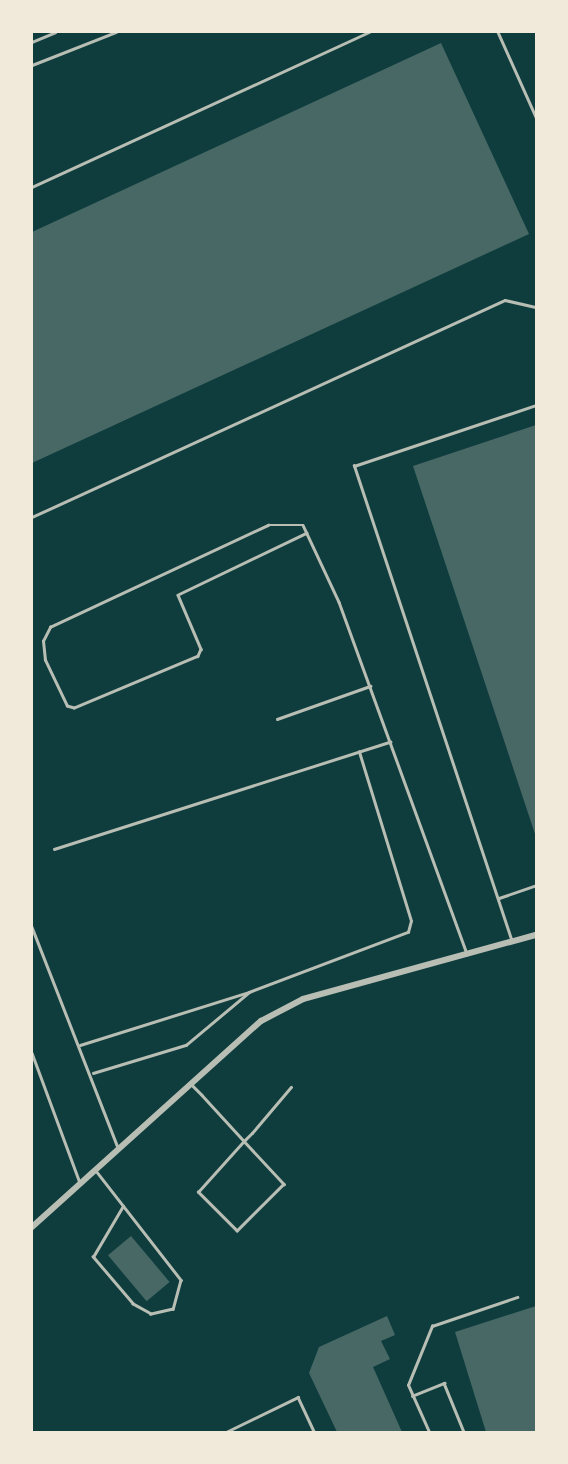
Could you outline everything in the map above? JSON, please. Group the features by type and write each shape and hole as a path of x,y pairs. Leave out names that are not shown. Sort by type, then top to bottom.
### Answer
{"street":[{"path":"32,1227 261,1021 303,999 537,935"}],"lane":[{"path":"32,42 55,32"},
{"path":"32,65 116,32"},
{"path":"32,187 369,32"},
{"path":"498,32 537,117"},
{"path":"32,517 505,300 537,307"},
{"path":"512,942 354,466 537,405"},
{"path":"307,533 178,595 201,649 198,656 67,706 43,650 50,627 268,525 290,521 307,533 370,686 467,954"},
{"path":"277,719 370,686"},
{"path":"54,849 390,742"},
{"path":"80,1045 249,992 408,932 411,921 359,752"},
{"path":"499,898 537,885"},
{"path":"32,928 93,1073 118,1148"},
{"path":"93,1073 186,1045 249,992"},
{"path":"32,1053 80,1183"},
{"path":"190,1083 244,1141 284,1184 237,1231 198,1192 244,1141 291,1087"},
{"path":"95,1170 181,1280 173,1309 150,1314 133,1304 93,1257 123,1206"},
{"path":"429,1433 408,1385 432,1326 517,1297"},
{"path":"412,1396 444,1383 464,1433"},
{"path":"226,1433 298,1397 314,1433"}],"building":[{"path":"441,43 529,234 32,463 32,232"},
{"path":"536,425 536,837 413,466"},
{"path":"131,1236 170,1282 147,1301 108,1255"},
{"path":"536,1306 536,1432 486,1432 455,1332"},
{"path":"387,1316 395,1335 381,1341 390,1359 373,1367 402,1432 337,1432 309,1373 319,1347"}]}
